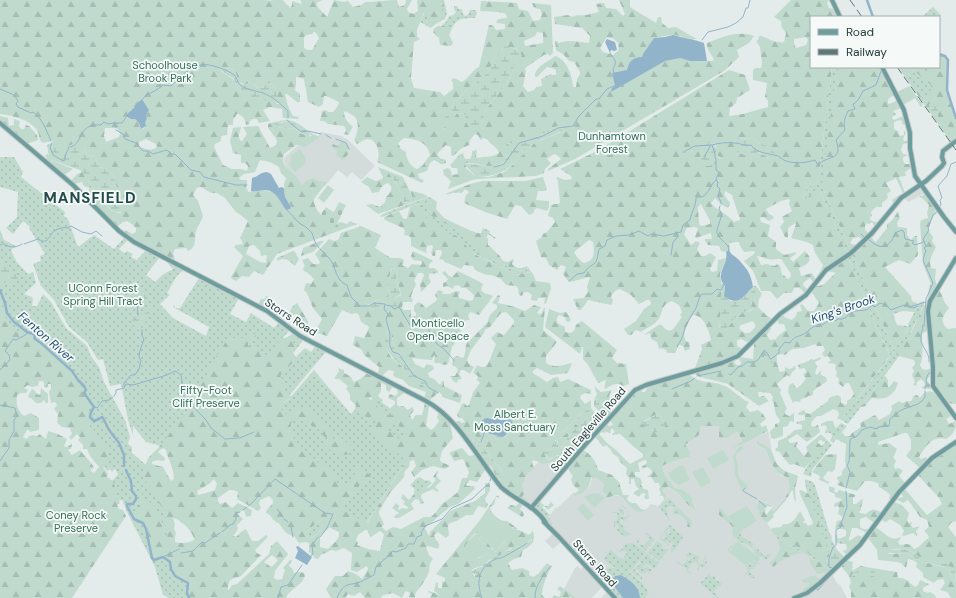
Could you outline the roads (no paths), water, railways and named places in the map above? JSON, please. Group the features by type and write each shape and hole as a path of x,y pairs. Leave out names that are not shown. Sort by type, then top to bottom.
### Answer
{"main road":[{"path":"832,0 840,16"},
{"path":"883,69 904,110 910,133 910,148 913,169 920,184 956,232"},
{"name":"Storrs Road","path":"0,123 73,185 116,228 134,242 267,311 291,331 438,408 455,424 501,487 531,508 615,598"},
{"name":"South Eagleville Road","path":"531,508 635,390 735,358 780,314 806,295 826,270 855,250 872,233 900,198 920,184 943,164 943,151 956,141"},
{"path":"956,258 930,301 928,311 933,367 933,386 956,418"},
{"path":"794,598 809,592 860,545 899,492 932,458 956,442"}],"water":[{"path":"673,35 704,43 707,61 690,61 680,58 665,61 611,92 612,88 615,86 612,73 627,70 632,60 636,57 642,57 654,38"},
{"path":"607,39 615,42 617,50 611,50 610,53 605,42"},
{"path":"142,99 149,110 146,115 146,126 141,129 139,123 135,119 125,116"},
{"path":"267,172 271,174 279,188 284,188 285,197 291,207 290,209 286,210 278,197 272,192 265,190 251,191 252,178"},
{"path":"729,250 741,262 748,272 753,287 744,297 737,301 724,296 725,286 721,277 726,261 726,252"},
{"path":"508,417 515,425 508,429 506,435 503,437 487,433 481,423 481,421 486,418 493,419"},
{"path":"298,546 312,557 307,565 295,558 298,551 296,547"},
{"path":"621,575 636,587 640,598 623,598 611,582 615,576"}],"waterway":[{"path":"702,40 708,32 728,27 736,23 743,17 750,0"},
{"path":"867,0 873,16"},
{"path":"610,53 615,62 613,69 614,73"},
{"path":"940,54 945,56 948,60 947,90 956,118"},
{"path":"143,99 146,95 163,85 171,86 181,76 196,66 209,65 224,69 235,76 243,87 263,93 280,103 288,111 288,118"},
{"path":"721,204 718,196 720,189 717,186 718,183 716,179 719,172 716,170 716,159 712,145 720,143 737,143 747,146 751,145 760,152 778,156 786,161 800,163 815,160 818,165 836,155 838,152 836,140 845,130 844,125 848,111 855,109 853,104 858,100 863,91 876,85 881,71"},
{"path":"494,167 504,164 519,143 543,136 558,128 573,126 579,116 596,99 599,99 607,89 616,85"},
{"path":"0,89 14,95 18,101 16,104 18,107 31,113 33,112 39,118 51,141"},
{"path":"114,123 122,123 127,116"},
{"path":"287,120 301,132 308,131 321,134"},
{"path":"52,143 50,147 53,155 63,161 65,160 69,147 74,146 77,143 88,127 93,125 101,125 104,122 108,124 114,123 116,128"},
{"path":"116,130 123,134 125,139 136,143 143,151 148,151 153,154 167,150 171,154 175,154 191,170 200,172 204,177 236,185 247,185"},
{"path":"326,135 331,138"},
{"path":"336,139 346,143 349,149"},
{"path":"685,151 695,146 711,145"},
{"path":"704,157 711,145"},
{"path":"939,207 941,205 940,200 942,198 938,186 947,176 951,164 956,162"},
{"path":"569,281 577,274 584,273 594,264 597,259 599,249 605,246 607,240 616,236 629,235 639,231 648,236 651,234 664,236 681,232 683,225 690,220 696,198 705,195 716,180"},
{"path":"719,236 717,230 722,214 719,209 720,206"},
{"path":"929,362 928,356 921,341 921,336 923,325 924,326 926,299 933,283 923,260 926,250 924,248 926,246 923,239 929,230 928,228 937,209"},
{"path":"287,210 299,223 312,233 319,248"},
{"path":"24,244 38,239 45,241 57,229 68,228 71,226 82,232 91,234 96,231 102,236"},
{"path":"868,239 874,244 882,247 891,241 895,233 902,230 904,232 905,239 914,241 912,243 915,245 924,242"},
{"path":"671,255 673,242 677,238 677,232"},
{"path":"861,234 864,237"},
{"path":"719,237 724,242"},
{"path":"725,243 728,246 729,251"},
{"path":"4,244 13,247 22,244"},
{"path":"320,249 333,264 341,282 347,285 351,297 360,306 369,306 374,303 385,304 384,309 388,314 386,321 390,332 390,345 393,352 399,354 414,376 425,381 428,387 438,393"},
{"path":"678,347 677,346 681,340 686,325 702,294 712,294 717,289 721,290 724,285"},
{"name":"Fenton River","path":"0,290 7,313 14,322 27,332 34,334 35,339 72,371 84,386 86,390 84,393 94,407 90,417 94,421 102,417 103,418 109,430 119,443 124,455 124,466"},
{"name":"King's Brook","path":"729,374 731,375 738,367 747,362 754,362 758,360 764,350 771,359 779,353 779,349 785,342 790,343 792,340 815,326 818,327 831,319 835,321 838,319 843,319 852,312 866,310 873,305 875,307 880,303 886,305 891,310 904,305 909,307 926,302"},
{"path":"137,303 138,315"},
{"path":"386,305 391,306 394,309 399,307 410,325 413,326 422,325 431,327 455,318"},
{"name":"King's Brook","path":"909,307 913,308 918,306"},
{"path":"428,327 431,337 452,358"},
{"path":"124,386 124,383 131,375 135,375 139,369 141,360 139,358 144,339 142,336 142,330"},
{"path":"0,370 10,360 9,355 5,351 13,339 16,340 28,333"},
{"path":"114,396 116,390 124,388 126,384 133,385 167,375 175,371 181,375 184,397 206,420 211,428 225,439 240,438 254,432"},
{"name":"King's Brook","path":"697,376 721,371"},
{"path":"925,389 927,376 931,371"},
{"name":"King's Brook","path":"672,389 695,378"},
{"path":"846,488 850,472 847,465 849,462 850,440 856,437 862,430 870,427 877,429 878,427 889,426 890,419 901,410 922,401 925,397 925,391"},
{"path":"94,407 97,408 102,401 109,400 113,397"},
{"path":"0,405 15,408 17,416 14,420 14,431 9,440 9,448 0,461"},
{"path":"481,442 485,431"},
{"name":"Fenton River","path":"126,470 131,481 132,491 136,496 133,504 127,504 127,506 134,519 143,523 146,529 152,558 154,560 163,557 170,562 171,569 175,576 188,583 187,593 189,598"},
{"path":"490,481 491,476"},
{"path":"249,506 275,479 325,513 332,514"},
{"path":"364,580 374,575 376,567 380,565 392,551 396,552 406,548 408,544 414,544 417,537 422,535 421,533 425,526 442,519 452,508 472,499 489,483"},
{"path":"743,491 757,499"},
{"path":"836,545 836,530 841,527 847,507 846,491"},
{"path":"759,501 766,507"},
{"path":"243,510 247,507"},
{"path":"277,509 283,517"},
{"path":"222,532 233,524 236,519 236,513 240,512"},
{"path":"320,537 327,528 333,514"},
{"path":"284,519 288,522"},
{"path":"291,527 293,537"},
{"path":"181,553 193,551 202,542 205,543 220,533"},
{"path":"310,557 313,554 312,545 318,537"},
{"path":"482,598 479,581 485,567 494,560 502,558 527,543"},
{"path":"831,570 832,568 829,567 829,558 833,547 835,546"},
{"path":"163,557 179,549"},
{"path":"278,598 281,587 288,585 302,565"},
{"path":"535,598 536,589 551,566"},
{"path":"815,589 818,590 830,576"},
{"path":"337,598 345,586 363,581"}],"railway":[{"path":"850,0 861,16"},
{"path":"898,68 956,150"}],"district":[{"name":"MANSFIELD","path":"90,198"}],"park label":[{"name":"Schoolhouse Brook Park","path":"165,71"},
{"name":"Dunhamtown Forest","path":"612,142"},
{"name":"UConn Forest Spring Hill Tract","path":"103,294"},
{"name":"Monticello Open Space","path":"438,329"},
{"name":"Fifty-Foot Cliff Preserve","path":"206,396"},
{"name":"Albert E. Moss Sanctuary","path":"515,420"},
{"name":"Coney Rock Preserve","path":"76,521"}]}
